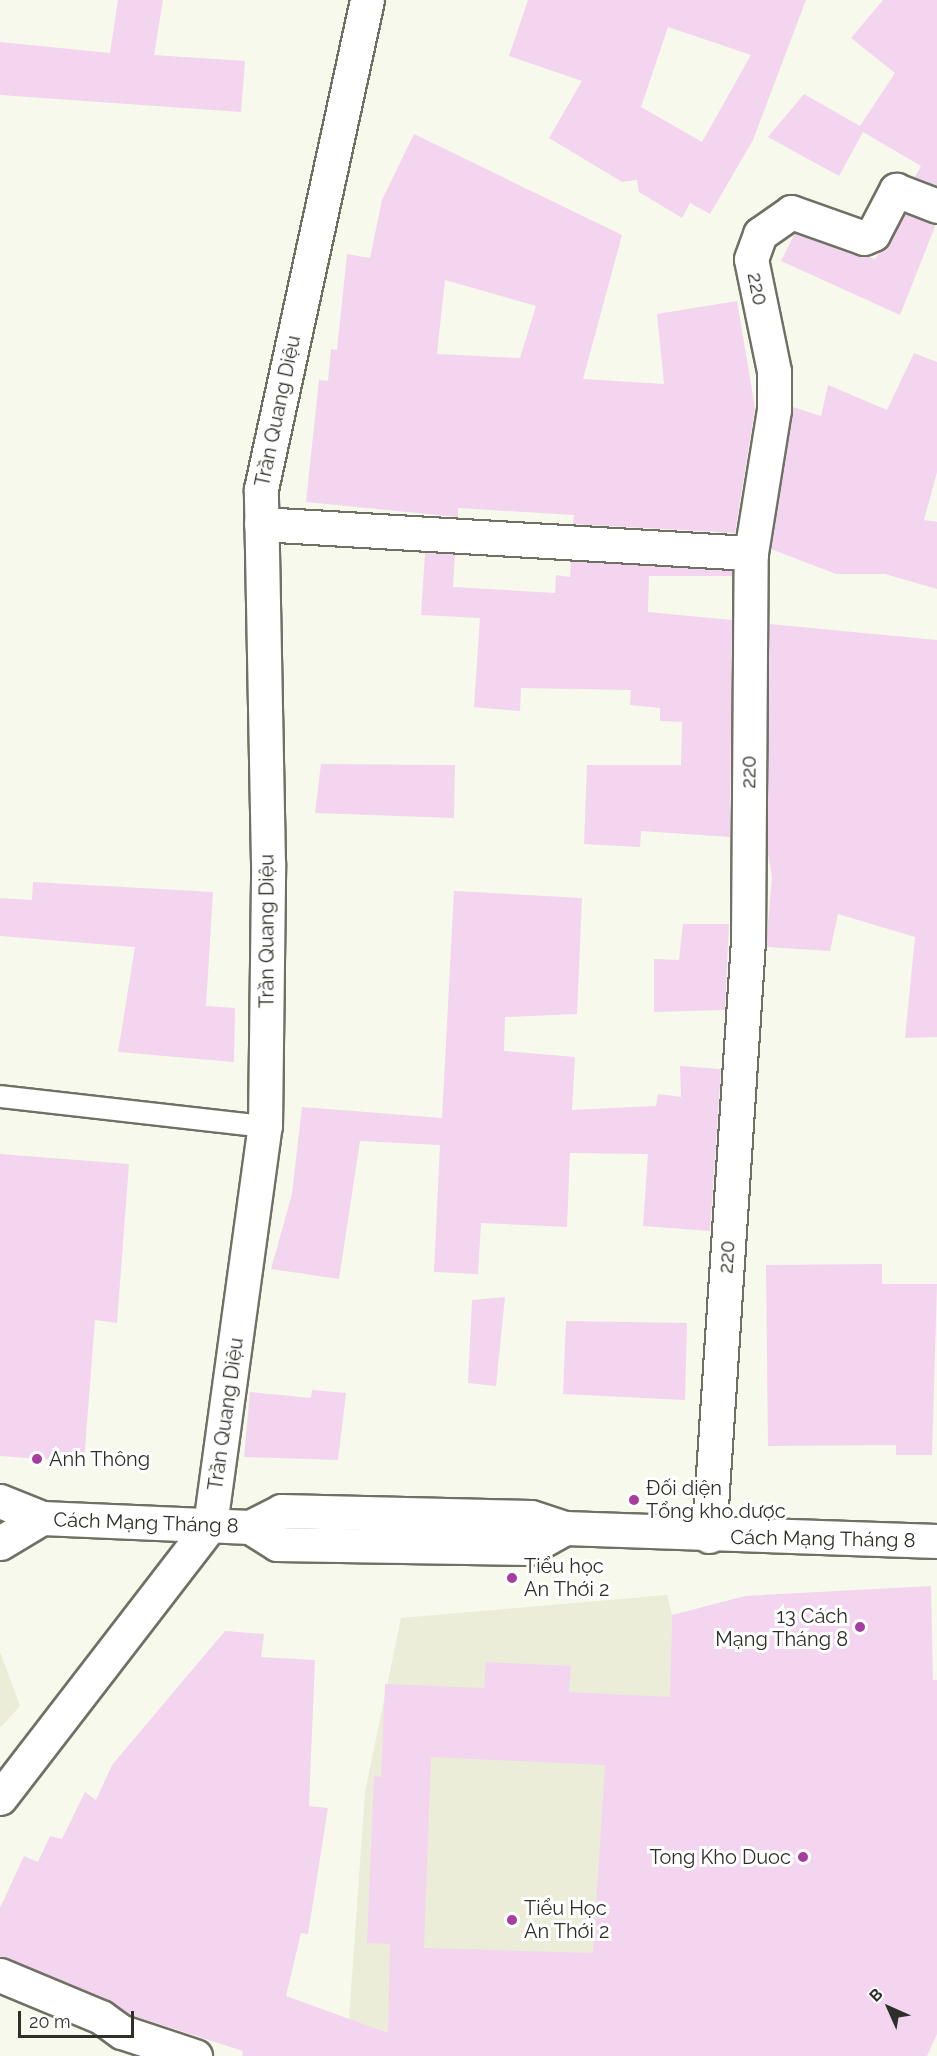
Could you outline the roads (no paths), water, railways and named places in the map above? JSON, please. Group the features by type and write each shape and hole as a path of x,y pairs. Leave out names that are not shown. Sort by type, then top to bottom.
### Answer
{"main road":[{"name":"Trần Quang Diệu","path":"0,1798 210,1525 265,1126 268,863 261,489 367,0"},
{"name":"220","path":"709,1536 748,941 751,552 774,410 774,371 751,259 760,234 791,212 868,238 897,189 937,206"},
{"path":"261,524 751,552"},
{"name":"Cách Mạng Tháng 8","path":"0,1501 42,1518 250,1527 277,1544 529,1548 565,1528 709,1536 937,1541"},
{"name":"Cách Mạng Tháng 8","path":"0,1543 42,1518"},
{"path":"0,1975 101,2017 122,2032 195,2056"}],"lane":[{"path":"0,1096 265,1126"}],"place":[{"name":"Anh Thông","path":"37,1459"},
{"name":"Đối diện Tổng kho dược","path":"634,1500"},
{"name":"Tiểu học An Thới 2","path":"512,1578"},
{"name":"13 Cách Mạng Tháng 8","path":"860,1627"},
{"name":"Tong Kho Duoc","path":"803,1857"},
{"name":"Tiểu Học An Thới 2","path":"512,1920"}]}
